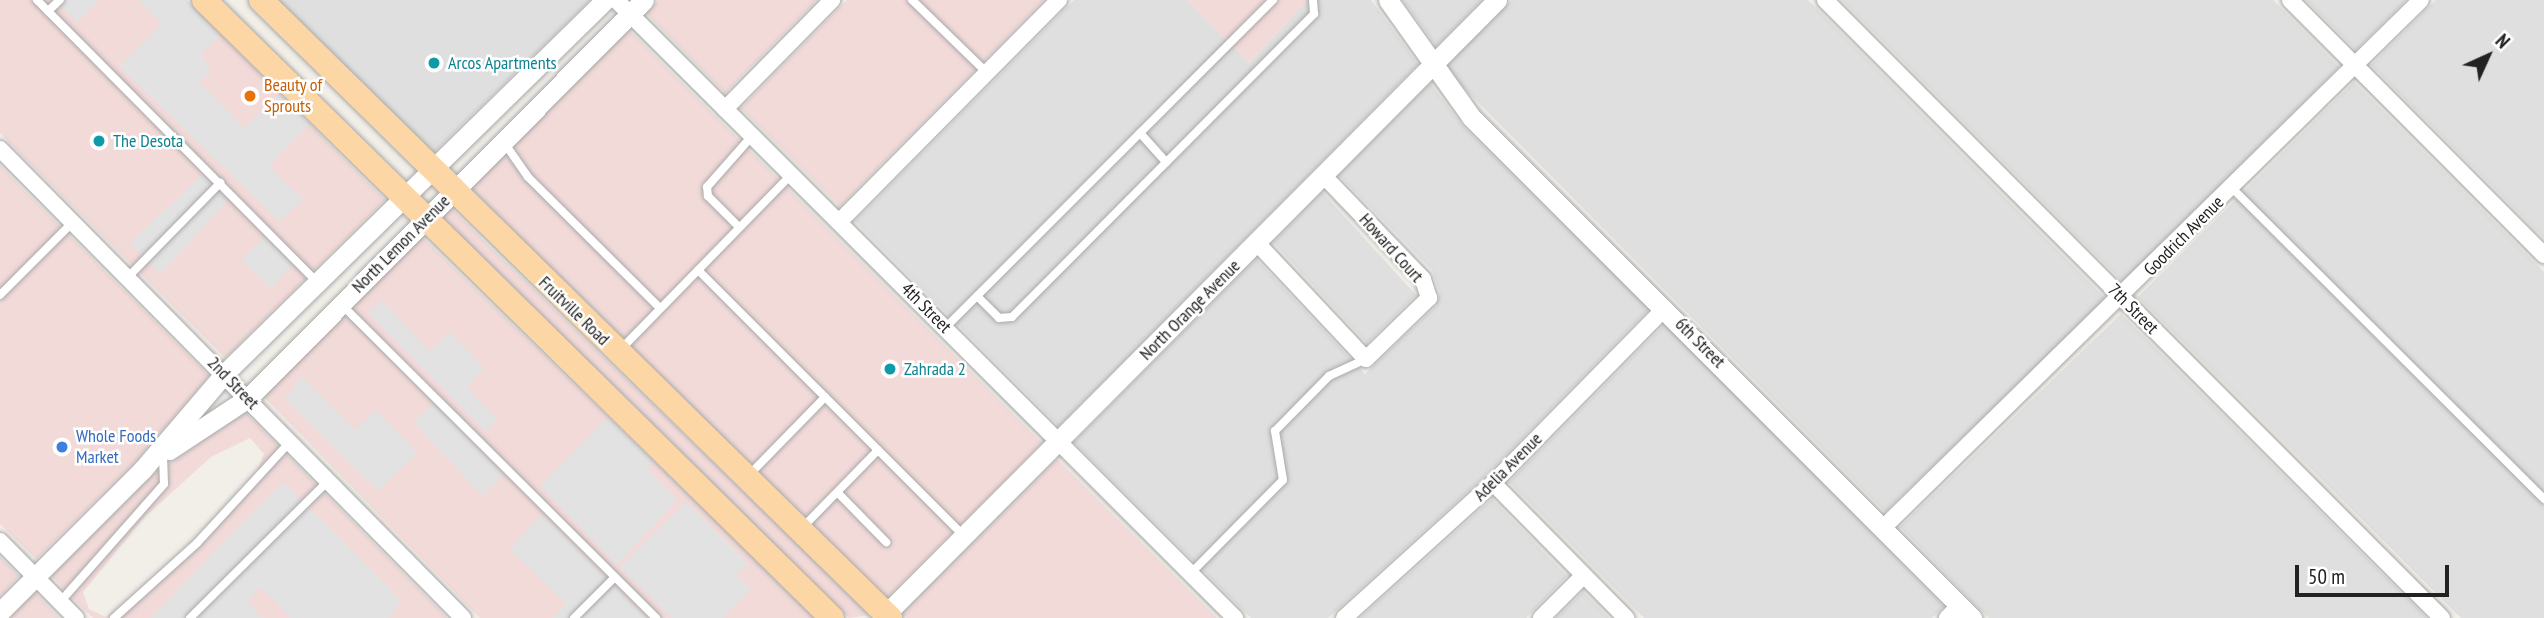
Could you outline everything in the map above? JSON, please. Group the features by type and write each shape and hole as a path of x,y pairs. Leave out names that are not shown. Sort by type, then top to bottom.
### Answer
{"main road":[{"path":"204,0 401,200 832,618"},
{"name":"Fruitville Road","path":"261,0 452,192 886,617"}],"street":[{"path":"0,612 143,469 224,374 605,0"},
{"path":"724,109 832,0"},
{"path":"839,222 1059,0"},
{"name":"6th Street","path":"1388,0 1471,117 1884,527 1960,614"},
{"name":"North Orange Avenue","path":"886,617 1497,0"},
{"name":"7th Street","path":"1825,0 2442,618"},
{"path":"2290,0 2544,255"},
{"name":"Goodrich Avenue","path":"1884,527 2122,298 2421,0"},
{"name":"4th Street","path":"630,5 724,109 1235,618"},
{"name":"North Lemon Avenue","path":"143,469 248,398 503,141 630,5"},
{"name":"2nd Street","path":"0,149 463,618"},
{"name":"Howard Court","path":"1323,175 1423,279 1429,298 1366,359"},
{"path":"1257,243 1366,359"},
{"name":"Adelia Avenue","path":"1344,618 1493,483 1665,308"},
{"path":"1493,483 1626,618"},
{"path":"0,541 76,618"},
{"path":"1541,618 1583,576"}],"lane":[{"path":"37,0 317,282"},
{"path":"48,11 60,0"},
{"path":"912,0 987,73"},
{"path":"945,328 1273,0"},
{"path":"977,296 999,318 1012,317 1314,14 1313,0"},
{"path":"1140,134 1167,162"},
{"path":"739,227 708,197 707,187 752,136"},
{"path":"503,141 528,177 660,308"},
{"path":"617,353 791,175"},
{"path":"128,277 220,183"},
{"path":"2232,188 2544,499"},
{"path":"0,295 73,222"},
{"path":"698,270 964,536"},
{"path":"341,304 655,618"},
{"path":"1191,574 1283,480 1275,431 1329,376 1366,359"},
{"path":"746,477 825,397"},
{"path":"114,618 197,543 290,442"},
{"path":"800,530 878,450"},
{"path":"60,602 164,484 163,454"},
{"path":"190,618 328,481"},
{"path":"838,493 886,542"},
{"path":"574,618 615,577"}],"shaded area":[{"path":"0,0 187,0 385,200 225,358 0,133"},
{"path":"56,0 99,0 77,22"},
{"path":"138,0 186,0 220,35 201,54 211,70 199,82 244,128 279,94 309,125 269,166 303,199 280,222 119,66 162,24"},
{"name":"Arcos Apartments","path":"278,0 590,0 432,154"},
{"path":"659,0 817,0 725,93 646,13"},
{"path":"847,0 1044,0 840,206 741,108"},
{"path":"1074,0 1187,0 1249,63 1307,0 1371,0 1418,64 1059,426 855,221"},
{"path":"1187,0 1307,0 1249,63"},
{"path":"1403,0 1482,0 1436,46"},
{"path":"1512,0 1808,0 2106,299 1885,512 1455,79 1447,65"},
{"path":"1842,0 2273,0 2339,67 2123,282"},
{"path":"2306,0 2406,0 2356,50"},
{"path":"2436,0 2544,0 2544,238 2371,65"},
{"path":"629,30 1042,443 887,598 468,191"},
{"path":"2354,82 2544,272 2544,618 2461,618 2138,297"},
{"path":"1430,83 1462,125 1649,309 1486,475 1328,618 1251,618 1074,442 1256,259 1365,374 1436,306 1440,293 1432,270 1339,175"},
{"name":"Whole Foods Market","path":"0,166 209,376 136,461 36,559 0,524"},
{"path":"202,174 227,201 161,274 130,244"},
{"path":"1322,192 1416,295 1367,343 1273,242"},
{"path":"451,208 870,615 849,618 439,220"},
{"path":"265,237 293,264 271,289 242,260"},
{"path":"422,237 815,618 480,618 264,397"},
{"path":"381,300 430,351 449,332 484,368 467,387 497,418 486,432 368,313"},
{"path":"2121,314 2427,618 1989,618 1900,527"},
{"path":"1665,324 1944,606 1932,618 1644,618 1509,482"},
{"path":"301,375 355,430 376,410 417,453 378,491 286,399"},
{"path":"434,403 504,475 483,496 413,422"},
{"path":"245,412 447,618 93,618 51,575 150,477","holes":["250,438 264,454 255,476 162,578 106,617 89,609 83,592 145,517 211,457"]},
{"path":"607,418 653,462 647,469 677,500 617,565 540,486"},
{"path":"1057,459 1217,618 907,618 902,613"},
{"path":"283,482 402,602 388,618 290,618 260,587 247,601 263,618 150,618"},
{"path":"1492,499 1567,576 1526,618 1360,618"},
{"path":"686,502 748,564 736,575 751,589 723,618 672,618 620,567"},
{"path":"542,514 646,618 552,618 566,604 509,549"},
{"path":"0,557 19,576 0,596"},
{"path":"34,592 59,618 9,618"},
{"path":"1583,592 1609,618 1556,618"}],"place":[{"name":"Arcos Apartments","path":"434,63"},
{"name":"Beauty of Sprouts","path":"250,96"},
{"name":"The Desota","path":"99,141"},
{"name":"Zahrada 2","path":"890,369"},
{"name":"Whole Foods Market","path":"62,447"}]}
